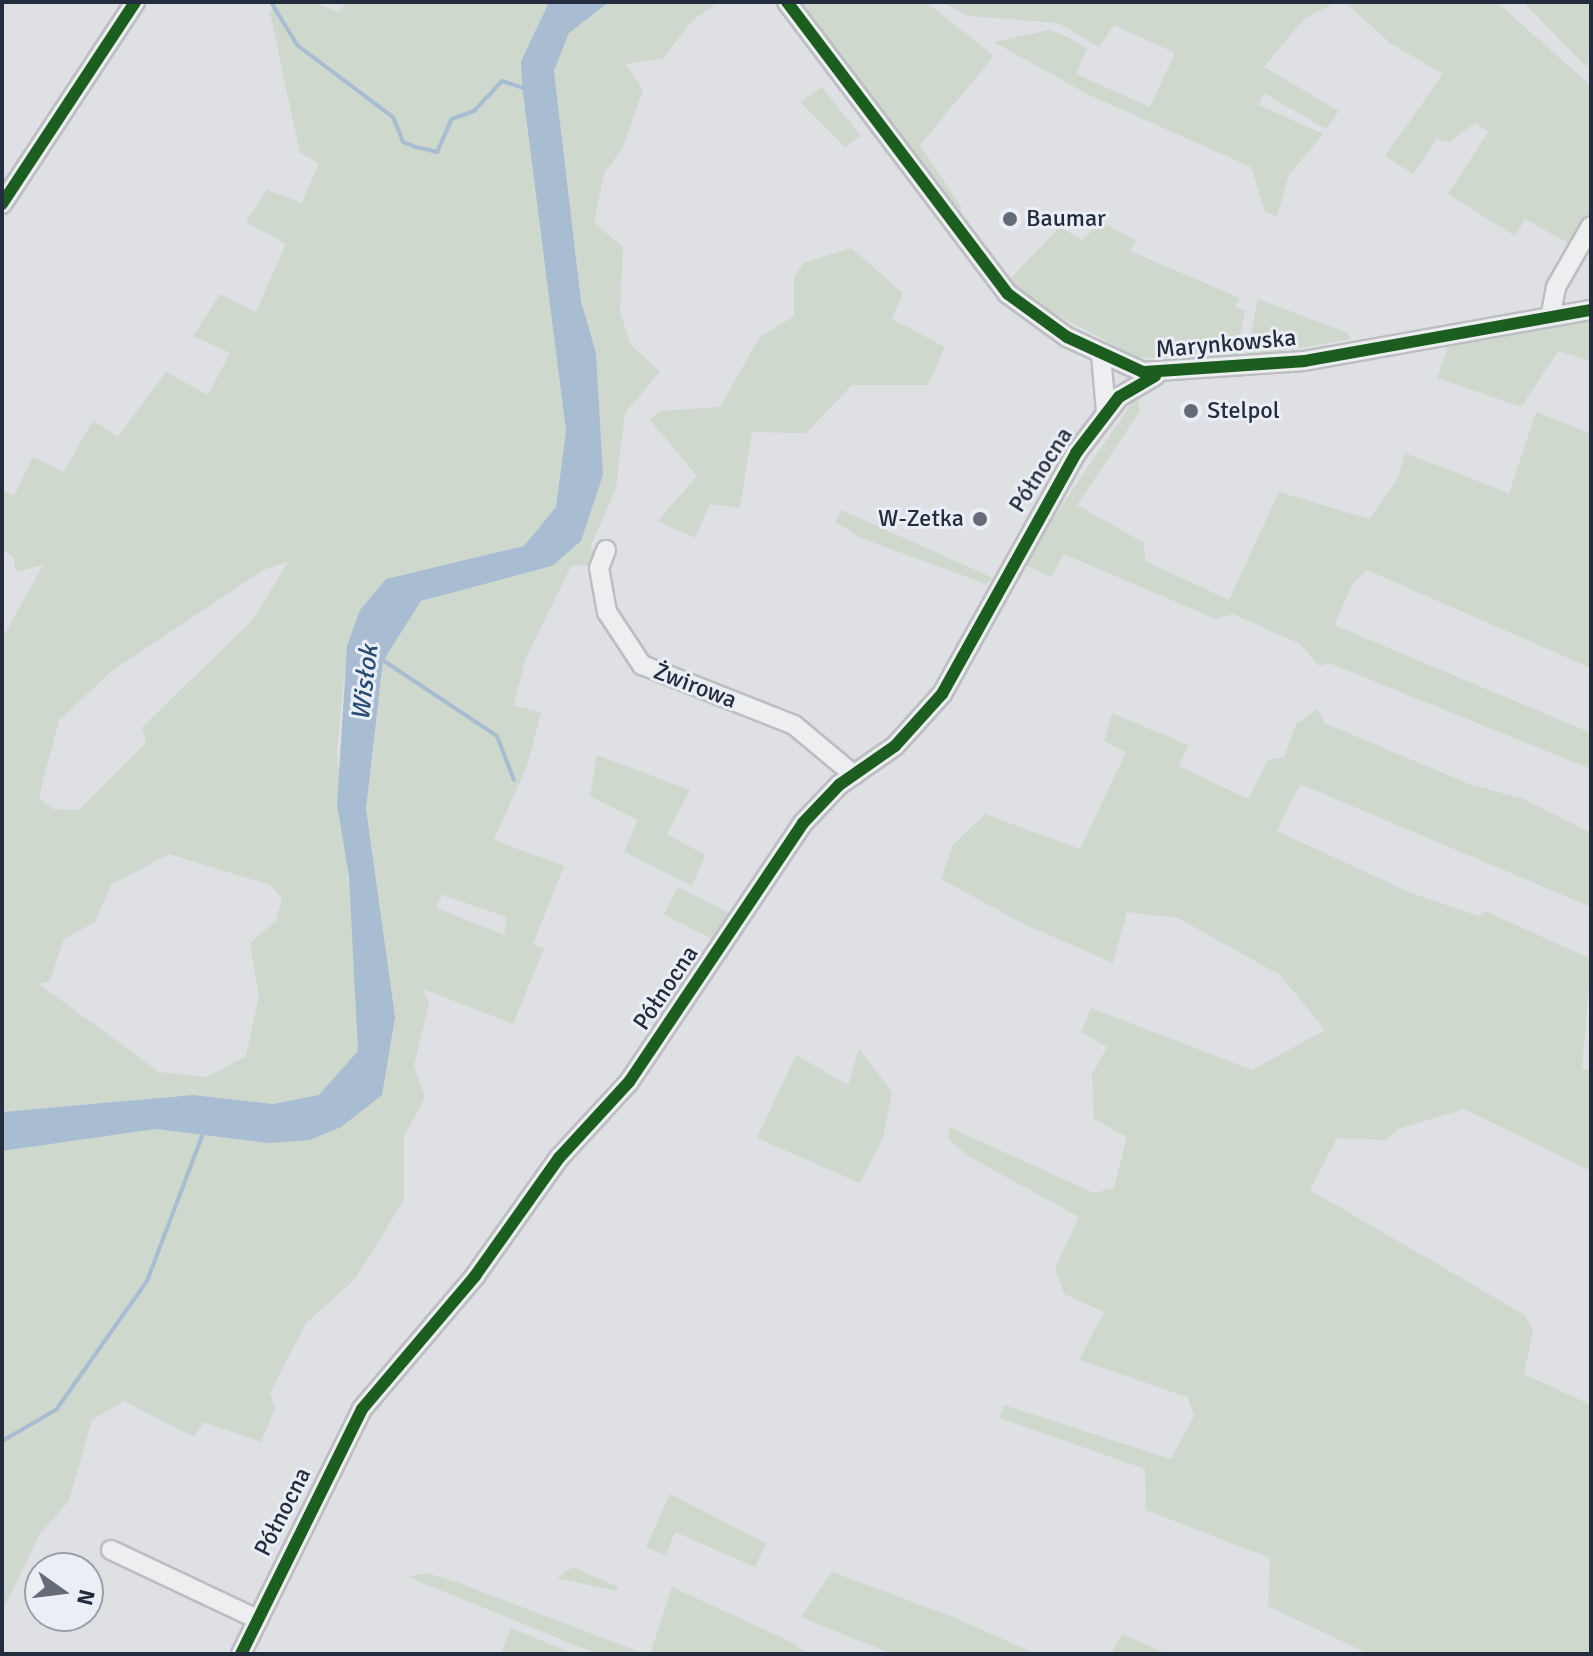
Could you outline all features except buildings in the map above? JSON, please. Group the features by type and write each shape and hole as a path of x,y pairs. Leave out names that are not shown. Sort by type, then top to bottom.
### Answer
{"street":[{"path":"2,204 135,2"},
{"name":"Marynkowska","path":"787,2 983,267 1033,317 1101,355 1155,376 1304,361 1551,313 1591,310"},
{"path":"1551,313 1556,287 1591,226"},
{"path":"1101,355 1106,411"},
{"name":"Północna","path":"241,1654 362,1409 475,1276 559,1158 629,1082 803,823 854,775 895,746 942,694 980,635 1042,508 1106,411 1155,376"},
{"name":"Żwirowa","path":"606,550 599,568 607,612 642,665 794,725 854,775"},
{"path":"111,1550 257,1619"}],"shaded area":[{"path":"276,2 313,2 339,12 346,2 549,2 521,61 566,431 556,507 524,546 387,579 360,611 347,647 337,752 360,1012 358,1051 344,1075 319,1096 273,1104 193,1095 2,1112 2,639 43,565 16,572 13,556 2,549 2,489 14,496 33,457 64,472 93,420 118,437 166,372 208,395 230,353 193,336 220,294 256,312 286,244 246,222 267,190 302,203 319,163 300,153 270,13","holes":["288,562 252,621 142,727 146,743 79,810 53,809 39,797 59,720 113,670 263,570","169,854 270,885 282,898 276,921 250,943 259,996 246,1056 207,1077 159,1072 39,984 50,981 64,939 95,922 111,885"]},
{"path":"609,2 719,2 693,20 663,58 626,64 643,90 622,149 604,173 594,223 623,247 620,311 630,344 660,372 625,413 616,488 590,548 596,552 590,565 571,566 526,658 513,706 541,712 527,766 494,840 564,866 533,944 544,949 513,1024 423,989 429,1003 414,1066 425,1098 404,1136 404,1200 355,1279 306,1323 270,1393 275,1409 261,1442 204,1422 194,1437 124,1401 92,1420 69,1501 40,1534 31,1552 24,1552 24,1566 2,1611 2,1151 156,1129 268,1143 382,1094 366,809 383,661 421,601 552,566 581,541 603,475 596,353 581,301 554,71 569,33","holes":["442,895 507,917 504,935 436,908"]},
{"path":"802,2 926,2 994,56 920,145 962,208 956,215"},
{"path":"942,2 1336,2 1304,19 1264,67 1339,111 1326,129 1264,93 1259,105 1323,134 1289,175 1277,217 1265,212 1251,167 1087,94 994,42 1049,30 1068,37 1087,49 1076,74 1150,107 1175,53 1114,25 1099,47 1058,23 969,16"},
{"path":"1345,2 1497,2 1591,86 1591,216 1573,246 1525,219 1515,236 1448,194 1488,132 1475,123 1449,142 1437,139 1413,174 1385,156 1443,74 1390,43"},
{"path":"1523,2 1591,2 1588,68"},
{"path":"822,87 861,136 845,147 800,102"},
{"path":"1102,222 1136,241 1130,251 1240,298 1235,306 1245,311 1236,356 1138,358 1033,302 1010,279 1060,227 1082,240"},
{"path":"851,248 903,293 892,319 945,347 928,385 852,385 806,433 752,432 740,508 710,504 695,538 658,521 697,476 650,420 660,411 720,407 759,338 794,316 794,277 804,263"},
{"path":"1258,299 1348,333 1351,339 1246,357"},
{"path":"1591,319 1591,361 1558,351 1521,407 1437,378 1450,340"},
{"path":"1137,395 1140,411 1077,505 1144,543 1145,561 1229,600 1279,492 1369,519 1398,479 1405,453 1509,493 1536,412 1591,434 1591,668 1367,570 1352,585 1334,625 1591,733 1591,769 1329,663 1319,666 1300,644 1233,614 1216,619 1064,554 1051,577 1022,564"},
{"path":"841,510 992,579 986,584 861,538 836,522"},
{"path":"1317,709 1325,723 1471,785 1521,798 1591,833 1591,907 1300,784 1277,831 1411,893 1479,916 1485,911 1591,959 1582,1070 1591,1070 1591,1171 1464,1109 1398,1129 1386,1140 1337,1138 1310,1190 1525,1315 1533,1331 1524,1374 1591,1405 1591,1654 1369,1654 1268,1606 1270,1558 1146,1510 1145,1469 1000,1418 1004,1405 1171,1459 1194,1416 1187,1397 1079,1360 1104,1312 1064,1294 1055,1268 1079,1217 970,1157 948,1139 949,1127 1094,1193 1114,1188 1127,1137 1094,1119 1092,1075 1107,1047 1081,1032 1091,1008 1252,1070 1325,1030 1280,975 1178,918 1127,912 1113,963 1022,923 941,879 953,845 985,814 1080,849 1126,752 1104,741 1112,713 1188,745 1179,766 1248,799 1268,760 1284,757 1296,724"},
{"path":"597,755 690,790 667,834 705,855 692,886 624,852 638,820 590,796"},
{"path":"678,887 731,914 716,941 664,915"},
{"path":"859,1049 892,1092 883,1138 860,1183 757,1138 796,1055 848,1085"},
{"path":"670,1494 766,1543 755,1567 675,1532 666,1555 646,1547"},
{"path":"573,1567 618,1587 616,1591 557,1578"},
{"path":"832,1572 958,1619 1036,1654 892,1654 801,1617"},
{"path":"427,1573 645,1654 597,1654 408,1577"},
{"path":"672,1587 789,1641 809,1654 650,1654"},
{"path":"511,1628 574,1654 501,1654"},
{"path":"1122,1634 1168,1654 1111,1654"}],"water":[{"name":"Wisłok","path":"549,2 609,2 569,33 554,71 581,301 596,353 603,475 581,541 552,566 421,601 383,661 366,809 395,1017 382,1095 341,1127 310,1140 268,1143 156,1129 2,1151 2,1112 193,1095 273,1104 319,1095 358,1051 349,877 337,804 347,646 360,610 386,579 524,546 556,507 566,431 521,61"}],"waterway":[{"path":"271,2 297,45 393,117 403,142 416,147 437,152 452,119 474,111 502,81 527,89"},
{"name":"Wisłok","path":"381,659 497,736 514,780"},
{"path":"2,1441 56,1410 147,1281 204,1131"}],"cycle path":[{"path":"2,204 135,2"},
{"path":"787,2 1008,294 1067,337 1143,372 1304,361 1591,310"},
{"path":"241,1654 362,1409 475,1276 559,1158 629,1082 803,823 839,785 895,746 942,694 1076,453 1119,397 1155,376"}],"place":[{"name":"Baumar","path":"1010,219"},
{"name":"Stelpol","path":"1191,411"},
{"name":"W-Zetka","path":"980,519"}]}
